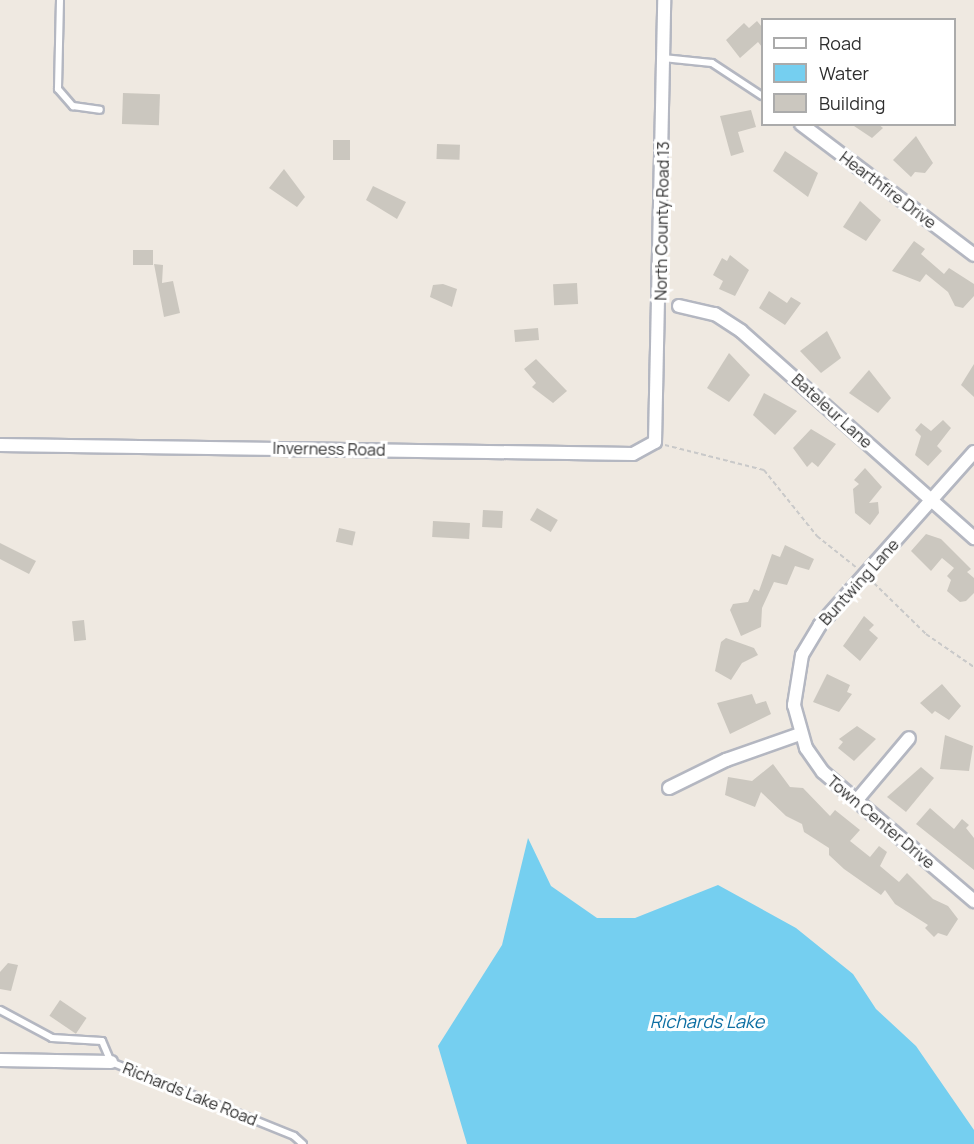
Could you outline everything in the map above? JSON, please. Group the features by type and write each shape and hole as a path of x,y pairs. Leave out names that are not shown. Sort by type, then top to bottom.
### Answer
{"street":[{"name":"North County Road 13","path":"655,442 664,0"},
{"name":"Hearthfire Drive","path":"804,126 974,255"},
{"name":"Bateleur Lane","path":"679,306 715,314 741,331 974,538"},
{"name":"Inverness Road","path":"0,444 633,454 655,442"},
{"name":"Buntwing Lane","path":"800,734 794,688 802,655 820,625 867,576 974,452"},
{"path":"669,788 726,760 800,734"},
{"name":"Town Center Drive","path":"800,734 823,772 974,901"},
{"path":"856,801 909,738"},
{"name":"Richards Lake Road","path":"0,1060 111,1062"}],"lane":[{"path":"60,0 58,89 73,106 100,110"},
{"path":"663,58 712,63 761,95"},
{"path":"0,1010 52,1038 102,1041 111,1062"},
{"name":"Richards Lake Road","path":"111,1062 294,1136 303,1144"}],"path":[{"path":"655,442 764,470 817,536 867,576 926,634 974,667"}],"water":[{"name":"Richards Lake","path":"528,838 551,886 597,918 635,918 718,885 796,928 853,974 876,1009 916,1046 974,1130 974,1144 467,1144 438,1046 502,945"}],"building":[{"path":"757,21 761,26 761,46 758,42 740,58 726,40 744,23 749,28"},
{"path":"123,93 160,94 159,125 122,124"},
{"path":"751,110 756,127 738,132 744,152 731,156 720,116"},
{"path":"854,126 880,126 883,128 872,138"},
{"path":"916,136 933,163 925,173 915,172 911,177 893,160"},
{"path":"333,140 350,140 350,160 333,160"},
{"path":"437,144 460,145 459,160 436,159"},
{"path":"785,151 818,173 808,197 773,171"},
{"path":"284,169 305,197 297,207 269,188"},
{"path":"373,186 406,202 397,219 366,200"},
{"path":"860,201 881,220 866,241 843,227"},
{"path":"914,241 925,249 921,254 944,274 949,268 974,284 974,296 963,308 955,306 948,292 926,274 920,282 892,271"},
{"path":"133,250 153,250 153,265 133,265"},
{"path":"730,255 749,270 735,296 719,289 723,281 713,275 722,258 727,261"},
{"path":"154,264 163,265 162,283 173,281 180,313 164,317"},
{"path":"577,283 578,304 554,305 553,284"},
{"path":"443,284 457,289 452,307 430,297 433,285"},
{"path":"769,291 787,303 791,297 801,303 785,325 759,308"},
{"path":"538,328 539,340 515,342 514,330"},
{"path":"827,331 841,358 821,373 800,351"},
{"path":"729,353 750,375 729,402 707,388"},
{"path":"536,359 567,391 553,403 532,387 536,383 524,369"},
{"path":"974,364 974,397 961,385"},
{"path":"869,370 891,398 878,413 849,393"},
{"path":"764,393 797,411 775,435 753,415"},
{"path":"943,420 951,428 937,446 942,451 928,466 915,455 921,436 915,430 921,423 931,431"},
{"path":"811,429 836,444 818,467 812,462 807,467 793,448"},
{"path":"865,468 882,487 869,503 878,502 879,513 870,525 855,513 853,489 859,484 854,480"},
{"path":"537,508 558,520 551,532 530,520"},
{"path":"483,510 503,511 502,528 482,527"},
{"path":"433,521 470,523 469,539 432,537"},
{"path":"339,528 356,532 352,545 336,542"},
{"path":"926,534 941,539 971,569 967,572 974,578 974,593 966,601 960,602 947,591 951,580 947,576 954,568 942,558 931,571 911,551"},
{"path":"0,543 36,561 29,574 0,559"},
{"path":"785,545 814,559 809,570 795,566 787,585 774,582 762,608 761,627 741,636 730,610 733,604 748,602 754,589 759,591 772,554 780,557"},
{"path":"864,616 874,625 869,630 878,638 860,661 843,646"},
{"path":"84,620 86,640 74,641 72,621"},
{"path":"726,638 754,648 758,655 742,663 731,680 715,671 721,642"},
{"path":"827,674 850,685 847,692 852,694 839,712 813,702"},
{"path":"942,684 961,706 949,720 935,711 932,714 920,703"},
{"path":"752,694 756,704 766,701 771,714 730,734 717,703"},
{"path":"857,726 876,739 854,761 838,748 843,742 839,739"},
{"path":"945,735 973,746 969,771 940,769"},
{"path":"773,764 790,787 803,788 830,816 835,810 860,830 850,841 870,857 879,846 887,852 880,866 899,882 907,873 933,899 948,906 958,919 947,936 938,933 934,937 925,928 928,925 895,904 885,890 881,895 844,869 829,855 829,848 804,832 802,824 786,816 761,792 755,807 725,795 728,777 752,781"},
{"path":"921,767 934,778 906,812 887,797"},
{"path":"930,808 954,829 962,819 969,825 966,828 974,838 974,870 916,824"},
{"path":"8,963 18,965 11,991 0,989 0,972"},
{"path":"60,1000 87,1018 76,1034 49,1016"}]}
